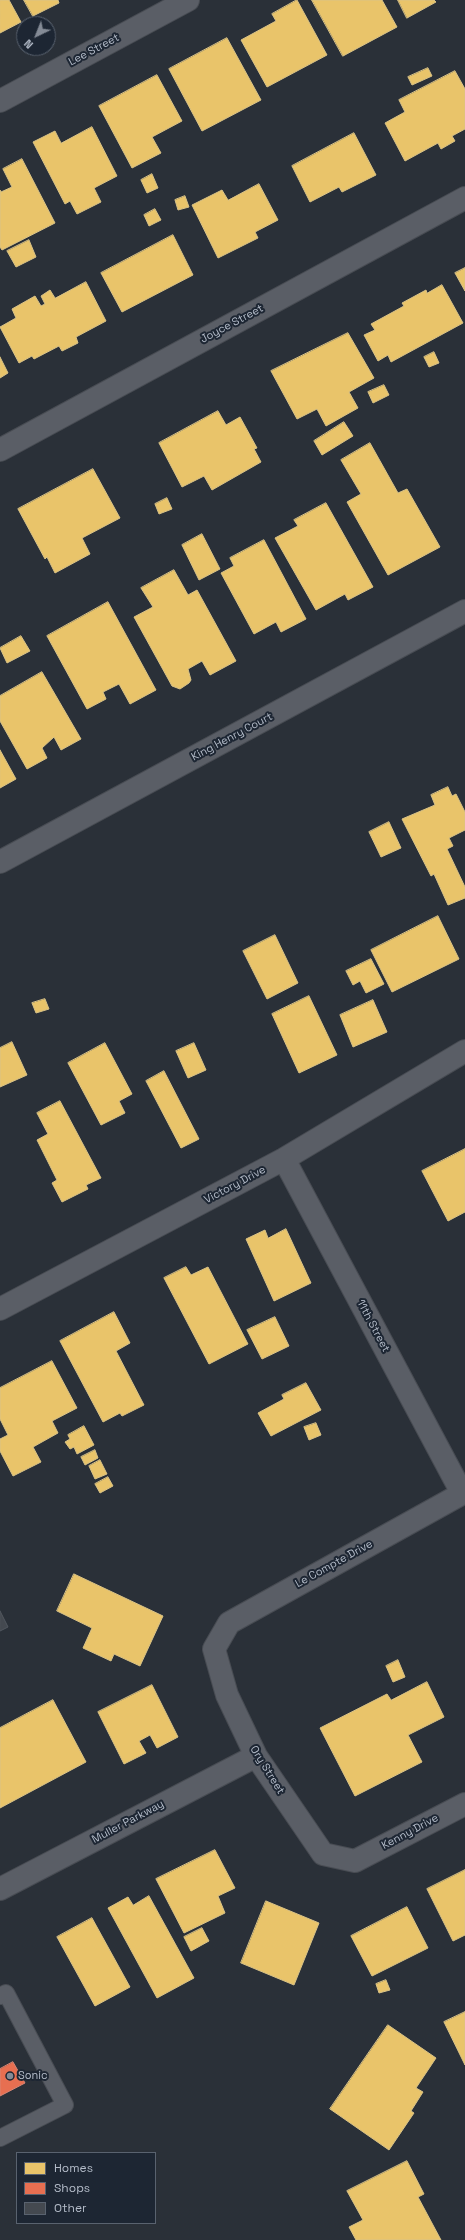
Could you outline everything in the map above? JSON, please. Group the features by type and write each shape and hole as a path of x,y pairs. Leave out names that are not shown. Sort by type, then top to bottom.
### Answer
{"street":[{"name":"Lee Street","path":"0,100 188,0"},
{"name":"Joyce Street","path":"0,450 465,198"},
{"name":"King Henry Court","path":"0,862 465,611"},
{"name":"Victory Drive","path":"0,1309 284,1159 465,1051"},
{"name":"11th Street","path":"284,1159 464,1493"},
{"name":"Le Compte Drive","path":"214,1649 228,1623 464,1493"},
{"name":"Ory Street","path":"214,1649 228,1695 256,1756 323,1854 354,1861"},
{"name":"Muller Parkway","path":"0,1889 256,1756"},
{"name":"Kenny Drive","path":"354,1861 465,1804"}],"lane":[{"path":"0,2138 65,2105 2,1990"}],"building: Homes":[{"path":"0,0 9,0 18,16 16,16 16,25 0,33"},
{"path":"24,0 58,0 59,3 33,16"},
{"path":"297,0 327,55 267,87 241,40 276,21 272,14"},
{"path":"312,0 382,0 397,27 343,56"},
{"path":"398,0 434,0 436,2 407,18"},
{"path":"227,38 261,100 202,131 169,69"},
{"path":"428,68 432,76 412,85 408,77"},
{"path":"455,71 465,89 465,129 452,136 455,141 441,149 438,143 405,161 385,123 405,112 399,100"},
{"path":"157,75 182,121 152,137 161,153 132,168 99,106"},
{"path":"92,127 117,176 94,188 101,202 77,214 70,201 65,204 33,142 55,131 61,143"},
{"path":"354,133 376,175 342,192 339,187 310,202 292,166"},
{"path":"22,159 55,223 2,250 0,247 0,190 1,192 12,187 3,169"},
{"path":"152,174 158,188 147,193 141,180"},
{"path":"259,184 278,220 255,232 258,238 218,258 192,205 222,190 228,200"},
{"path":"185,196 189,207 178,210 175,200"},
{"path":"155,209 161,220 149,226 144,215"},
{"path":"173,235 193,275 122,312 101,273"},
{"path":"29,240 36,257 16,267 7,251"},
{"path":"465,268 465,291 455,273"},
{"path":"86,282 106,321 76,337 78,343 62,351 59,346 34,359 32,356 19,363 0,327 16,318 12,309 35,296 41,306 45,304 41,296 50,290 55,298"},
{"path":"442,285 463,323 391,362 388,355 378,361 364,335 375,330 371,324 404,306 402,303 426,290 427,293"},
{"path":"348,333 374,378 349,392 358,408 326,426 317,409 297,419 271,371"},
{"path":"434,352 439,363 429,367 424,357"},
{"path":"0,357 8,373 0,378"},
{"path":"384,385 389,395 373,403 368,392"},
{"path":"218,411 226,425 240,417 257,448 254,449 261,462 212,490 204,476 182,487 159,443"},
{"path":"344,422 353,436 322,455 314,441"},
{"path":"370,443 398,493 407,489 440,547 388,575 347,502 361,494 341,460"},
{"path":"93,469 120,518 82,538 90,554 55,573 47,557 45,559 18,509"},
{"path":"167,498 172,509 159,514 155,504"},
{"path":"326,503 373,587 348,600 345,594 316,610 275,538 298,526 294,520"},
{"path":"202,534 220,569 199,580 182,545"},
{"path":"264,540 306,619 281,632 276,622 254,634 221,573 234,566 230,558"},
{"path":"174,570 188,595 197,590 236,661 210,675 202,661 188,669 191,680 180,689 172,686 134,617 153,607 141,588"},
{"path":"108,602 156,690 130,704 119,684 103,692 106,699 87,709 47,636"},
{"path":"21,636 30,651 7,663 0,648"},
{"path":"42,672 81,739 61,750 54,737 42,748 47,758 27,769 0,721 0,696"},
{"path":"0,750 16,779 0,788"},
{"path":"448,787 452,796 456,794 465,812 465,830 449,838 453,846 447,849 465,887 465,898 448,905 434,874 431,876 402,819 435,805 431,795"},
{"path":"389,822 401,848 381,857 369,832"},
{"path":"438,916 459,959 392,992 371,950"},
{"path":"275,935 298,983 267,999 243,951"},
{"path":"371,959 384,984 366,993 360,981 353,985 346,971"},
{"path":"309,996 337,1055 299,1073 272,1014"},
{"path":"45,999 49,1009 36,1013 32,1003"},
{"path":"373,1000 387,1032 353,1047 340,1015"},
{"path":"12,1042 27,1075 0,1087 0,1048"},
{"path":"105,1043 132,1094 119,1101 125,1113 101,1125 68,1063"},
{"path":"194,1043 206,1070 188,1078 176,1051"},
{"path":"164,1071 199,1139 181,1148 146,1081"},
{"path":"60,1101 101,1178 86,1185 88,1189 62,1202 52,1183 57,1180 37,1140 48,1134 37,1113"},
{"path":"465,1149 465,1212 448,1221 422,1171"},
{"path":"286,1229 311,1283 274,1301 246,1239 265,1230 268,1238"},
{"path":"186,1267 191,1275 208,1267 248,1344 209,1364 164,1278"},
{"path":"114,1312 130,1343 116,1351 144,1405 122,1416 120,1413 103,1422 60,1341"},
{"path":"275,1317 289,1346 262,1359 247,1330"},
{"path":"52,1361 77,1408 52,1421 58,1433 33,1447 41,1462 13,1476 0,1451 0,1439 8,1435 0,1419 0,1388"},
{"path":"306,1383 321,1410 271,1436 258,1413 284,1399 282,1395"},
{"path":"316,1423 321,1435 309,1440 304,1427"},
{"path":"84,1426 94,1445 77,1454 74,1447 70,1449 65,1442 70,1439 68,1435"},
{"path":"95,1450 98,1458 85,1465 81,1457"},
{"path":"100,1460 107,1474 95,1479 89,1466"},
{"path":"108,1477 113,1486 100,1493 95,1484"},
{"path":"74,1574 163,1616 140,1666 114,1654 111,1661 83,1648 92,1628 57,1611"},
{"path":"398,1660 405,1677 393,1682 386,1666"},
{"path":"427,1682 444,1717 408,1735 422,1762 355,1796 320,1728 387,1694 391,1700"},
{"path":"152,1685 178,1737 157,1748 150,1735 139,1741 146,1753 124,1764 98,1712"},
{"path":"53,1700 86,1762 0,1808 0,1728"},
{"path":"215,1850 235,1888 218,1896 225,1913 184,1933 156,1879"},
{"path":"465,1870 465,1935 453,1941 427,1889"},
{"path":"149,1896 194,1978 157,1998 108,1908 128,1897 133,1905"},
{"path":"266,1901 319,1923 294,1985 241,1963"},
{"path":"407,1907 428,1948 372,1976 351,1936"},
{"path":"92,1918 130,1987 95,2006 57,1937"},
{"path":"202,1928 209,1941 191,1951 184,1937"},
{"path":"386,1980 390,1990 379,1993 376,1984"},
{"path":"465,2012 465,2065 444,2022"},
{"path":"388,2025 436,2058 416,2088 423,2092 411,2111 414,2113 389,2150 330,2109"},
{"path":"407,2161 424,2194 418,2197 441,2240 356,2240 349,2227 363,2220 347,2191"}],"building: Shops":[{"name":"Sonic","path":"13,2062 25,2083 0,2096 0,2069"}],"building: Other":[{"path":"0,1611 8,1627 0,1631"}],"place":[{"name":"Sonic","path":"10,2076"}]}
